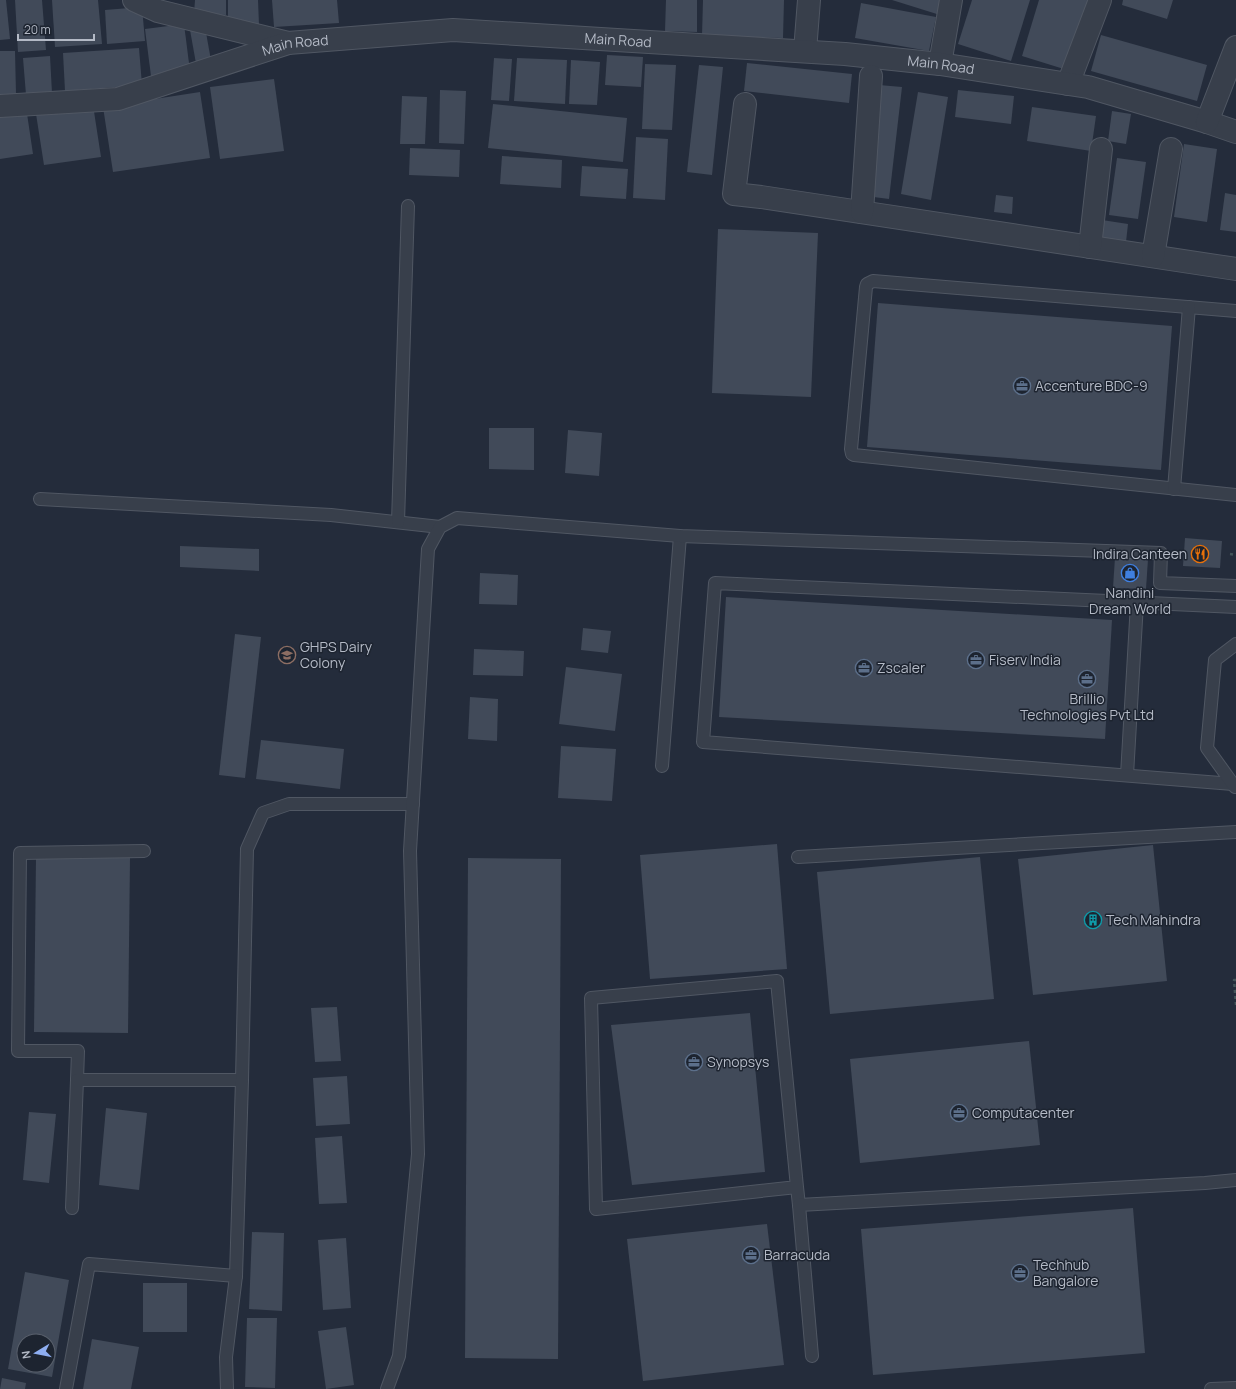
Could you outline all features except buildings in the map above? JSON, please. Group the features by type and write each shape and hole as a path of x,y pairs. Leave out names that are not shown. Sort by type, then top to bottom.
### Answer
{"street":[{"path":"134,0 158,10 288,43"},
{"path":"805,51 810,0"},
{"path":"940,64 951,0"},
{"path":"1068,84 1100,0"},
{"name":"Main Road","path":"0,106 118,99 288,43 453,30 805,51 940,64 1088,87 1236,132"},
{"path":"1207,122 1236,47"},
{"path":"862,212 871,76"},
{"path":"745,104 734,194 1236,269"},
{"path":"1090,247 1101,149"},
{"path":"1153,256 1171,149"}],"lane":[{"path":"398,522 408,206"},
{"path":"1236,311 873,281 867,284 866,287 851,449 852,454 854,455 1236,495"},
{"path":"1174,489 1189,308"},
{"path":"40,499 331,515 440,527"},
{"path":"387,1389 399,1356 418,1154 410,851 428,549 440,527 457,518 680,536 1161,553 1160,583 1236,586"},
{"path":"662,766 680,536"},
{"path":"1234,786 1127,775 703,742 714,583 1236,607"},
{"path":"1127,775 1137,603"},
{"path":"1234,786 1207,748 1215,660 1236,644"},
{"path":"227,1389 226,1357 236,1276 242,1080 246,849 263,813 289,804 413,804"},
{"path":"798,857 1236,832"},
{"path":"72,1208 78,1051 18,1051 20,853 144,851"},
{"path":"797,1187 596,1209 591,998 777,981 799,1205 812,1356"},
{"path":"77,1080 242,1080"},
{"path":"799,1205 1205,1183 1236,1180"},
{"path":"66,1389 89,1264 236,1276"},
{"path":"1211,1389 1236,1388"}],"path":[{"path":"1230,554 1236,555"},
{"path":"1235,980 1236,1005"}],"place":[{"name":"Accenture BDC-9","path":"1022,386"},
{"name":"Indira Canteen","path":"1200,554"},
{"name":"Nandini Dream World","path":"1130,573"},
{"name":"GHPS Dairy Colony","path":"287,655"},
{"name":"Fiserv India","path":"976,660"},
{"name":"Zscaler","path":"864,668"},
{"name":"Brillio Technologies Pvt Ltd","path":"1087,679"},
{"name":"Tech Mahindra","path":"1093,920"},
{"name":"Synopsys","path":"694,1062"},
{"name":"Computacenter","path":"959,1113"},
{"name":"Barracuda","path":"751,1255"},
{"name":"Techhub Bangalore","path":"1020,1273"}]}
